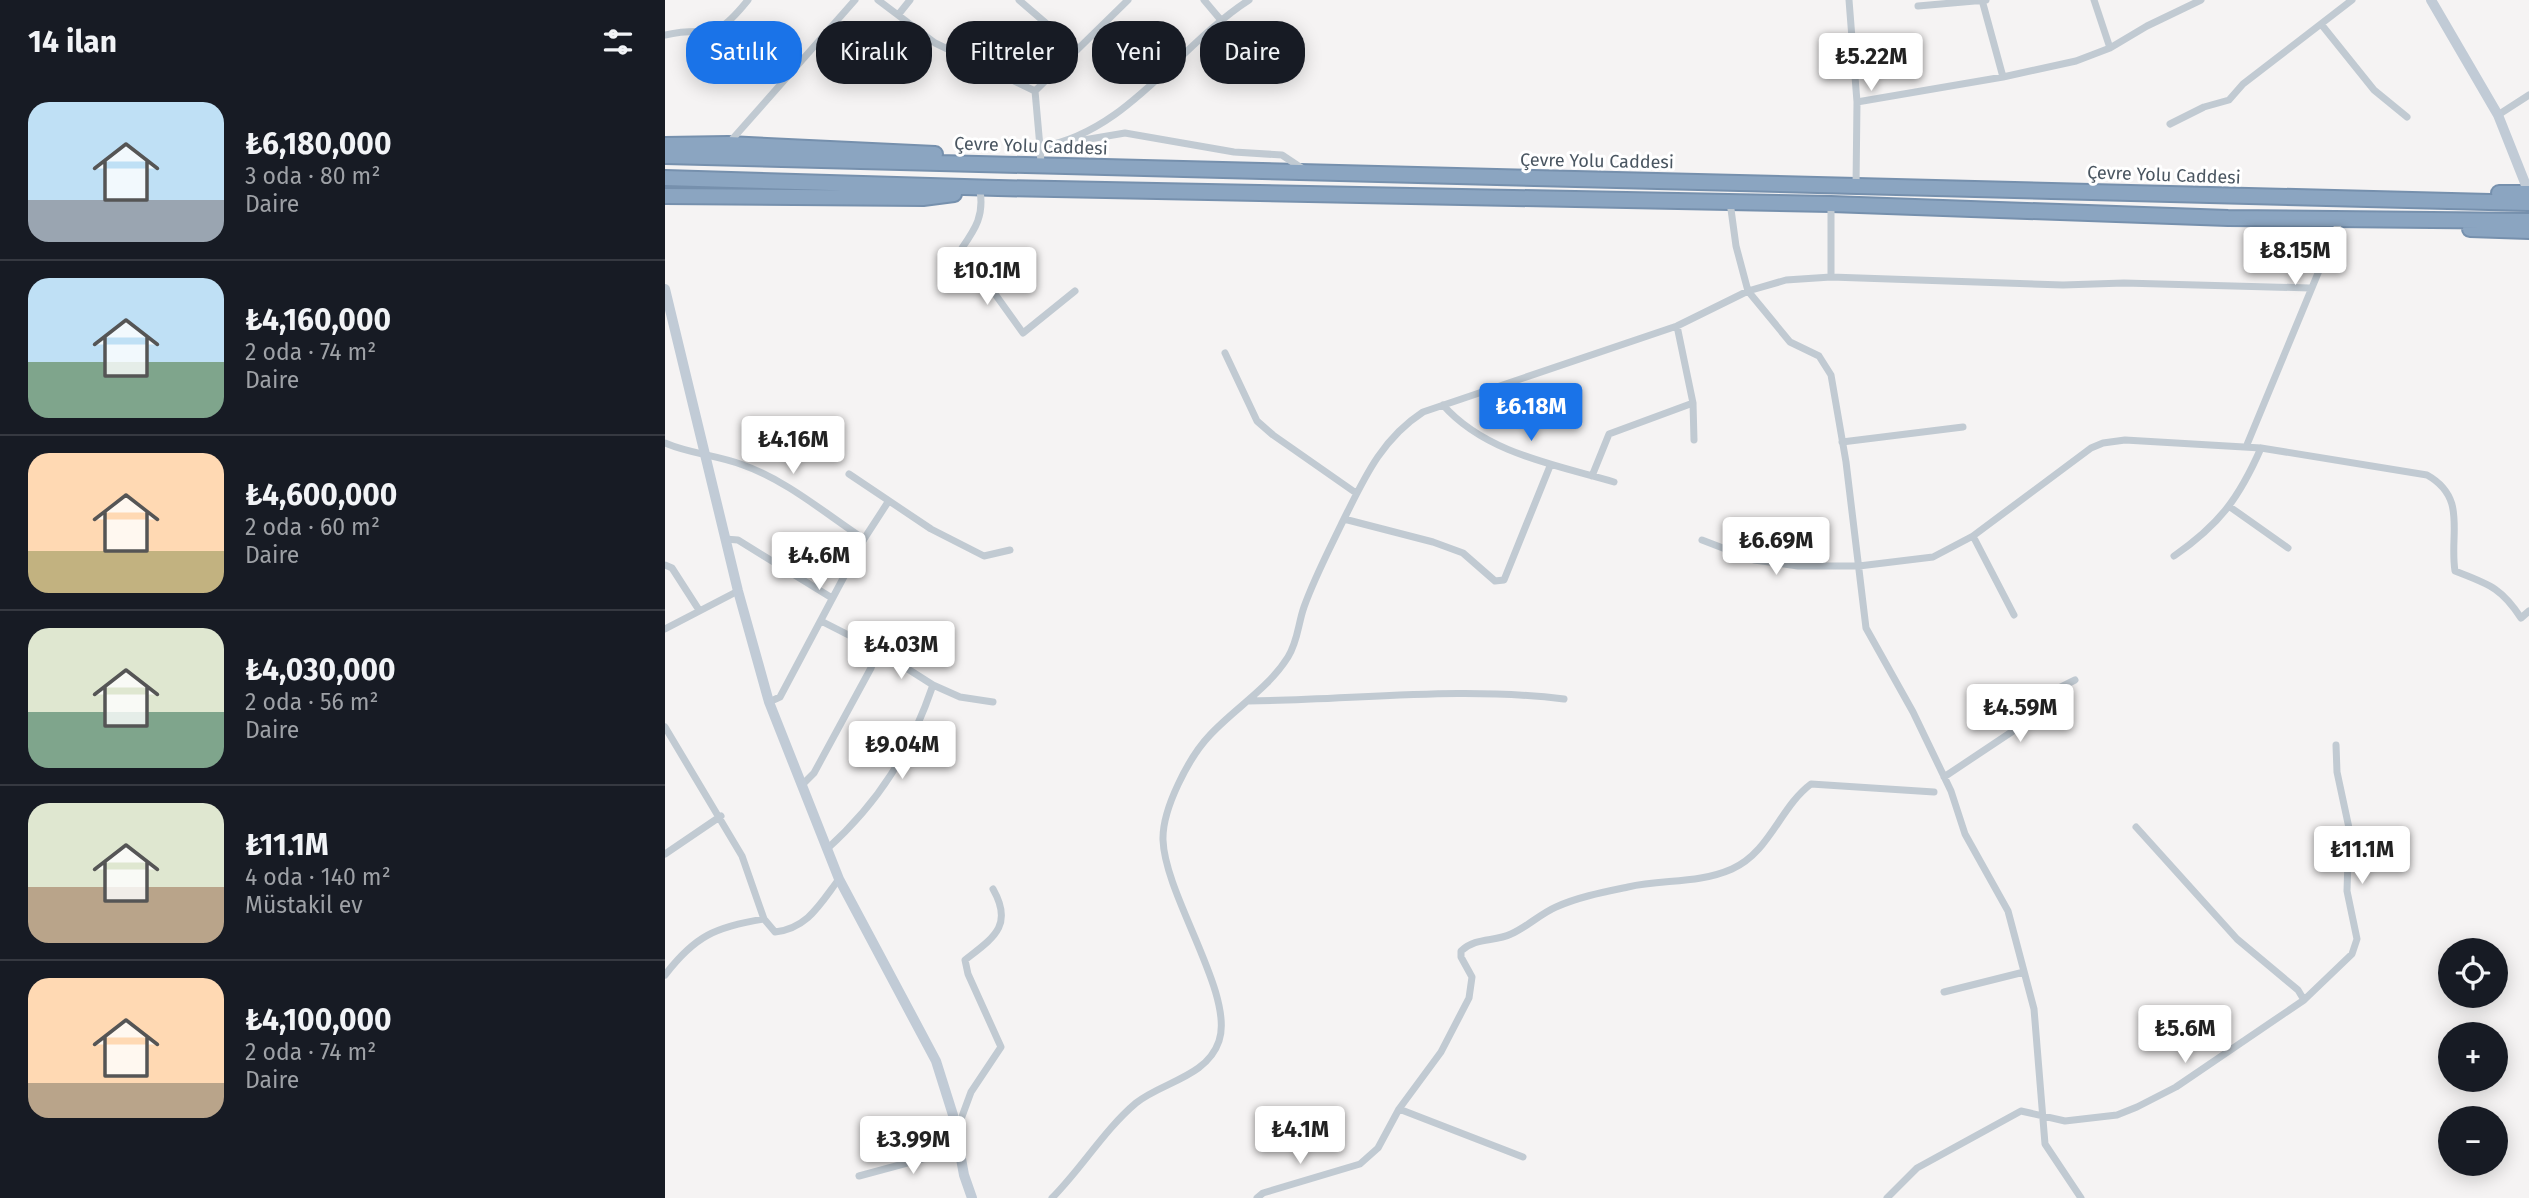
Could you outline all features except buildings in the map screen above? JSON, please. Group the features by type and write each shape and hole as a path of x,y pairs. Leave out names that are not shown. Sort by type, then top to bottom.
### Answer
{"highway":[{"path":"665,145 728,144 898,150 1041,165"},
{"name":"Çevre Yolu Caddesi","path":"665,156 2529,203"},
{"path":"665,178 998,188 1831,204 2340,219 2529,221"},
{"path":"665,197 923,198 998,188"},
{"path":"2374,198 2461,192 2529,193"},
{"path":"2382,219 2529,232"}],"street":[{"path":"665,36 712,33 731,21 748,0"},
{"path":"728,144 855,0"},
{"path":"878,0 935,43 1035,91"},
{"path":"898,15 910,0"},
{"path":"1019,0 1043,21"},
{"path":"1078,47 1128,0"},
{"path":"1204,0 1220,19"},
{"path":"1062,143 1106,122 1220,19 1249,0"},
{"path":"1849,0 1857,102 1856,186"},
{"path":"1918,6 1983,0 2003,77"},
{"path":"2094,0 2110,48"},
{"path":"1857,102 2003,77 2076,61 2110,48 2147,26 2201,0"},
{"path":"2170,124 2204,107 2229,100 2243,84 2352,0"},
{"path":"2431,0 2498,115 2529,193"},
{"path":"2321,24 2374,90 2407,117"},
{"path":"1041,165 1035,91 1042,84"},
{"path":"2498,115 2529,95"},
{"path":"1040,147 1125,133 1234,152 1282,155 1310,174"},
{"path":"980,191 983,206 980,221 962,248 1024,333 1075,291"},
{"path":"1730,202 1736,246 1748,290 1790,342 1819,356 1828,366 1842,442 1866,628 1944,777 1965,834 2008,911 2034,1009 2045,1144 2081,1198"},
{"path":"1831,204 1831,276"},
{"path":"2246,447 2340,219"},
{"path":"1052,1198 1137,1101 1206,1062 1219,1041 1220,1016 1213,979 1187,925 1163,841 1166,817 1174,794 1208,737 1268,683 1289,657 1311,589 1356,493 1381,449 1402,426 1423,412 1677,327 1748,290 1786,280 1831,276 2063,285 2125,283 2310,288"},
{"path":"665,289 725,540 769,702 839,879 936,1060 957,1130 972,1198"},
{"path":"1677,327 1693,403 1694,440"},
{"path":"1225,353 1258,421 1273,435 1356,493"},
{"path":"1592,476 1609,434 1693,403"},
{"path":"1443,405 1452,416 1485,438 1550,466 1614,482"},
{"path":"1842,442 1963,427"},
{"path":"1702,540 1754,559 1798,566 1859,566 1933,558 1973,536 2064,467 2103,443 2125,440 2262,448 2427,475 2443,484 2453,503 2455,572 2492,585 2507,597 2521,618 2529,611"},
{"path":"665,443 688,453 704,454 744,465 769,477 864,539"},
{"path":"2174,556 2205,535 2230,507 2243,488 2262,448"},
{"path":"1344,519 1433,542 1462,553 1495,581 1504,580 1550,466"},
{"path":"849,474 931,529 984,556 1010,550"},
{"path":"769,702 781,697 864,539 888,502"},
{"path":"2230,507 2288,548"},
{"path":"1973,536 2014,615"},
{"path":"725,540 738,540 832,598"},
{"path":"665,565 672,568 699,610"},
{"path":"665,629 738,591"},
{"path":"821,621 878,650 933,685 960,697 993,702"},
{"path":"802,785 814,773 878,650"},
{"path":"1944,777 2019,727 2041,697 2075,680"},
{"path":"827,849 866,813 916,734 933,685"},
{"path":"1248,701 1320,700 1438,691 1519,693 1564,699"},
{"path":"665,727 743,856 764,919 775,932 791,930 806,922 839,879"},
{"path":"1887,1198 1917,1168 2021,1111 2065,1121 2117,1115 2176,1087 2304,1000 2352,954 2357,939 2347,891 2349,828 2337,772 2336,744"},
{"path":"1257,1198 1263,1193 1360,1164 1378,1148 1399,1109 1441,1052 1469,998 1472,976 1461,957 1461,951 1470,943 1509,935 1556,907 1594,894 1632,886 1703,879 1732,869 1753,855 1772,834 1797,795 1811,784 1934,792"},
{"path":"665,854 721,816"},
{"path":"2136,827 2237,939 2298,990 2304,1000"},
{"path":"957,1130 971,1092 1001,1047 968,974 965,960 993,939 1001,923 1003,906 993,889"},
{"path":"665,975 687,948 706,933 764,919"},
{"path":"1944,992 2024,972"},
{"path":"1399,1109 1523,1157"},
{"path":"859,1176 960,1149"}]}
